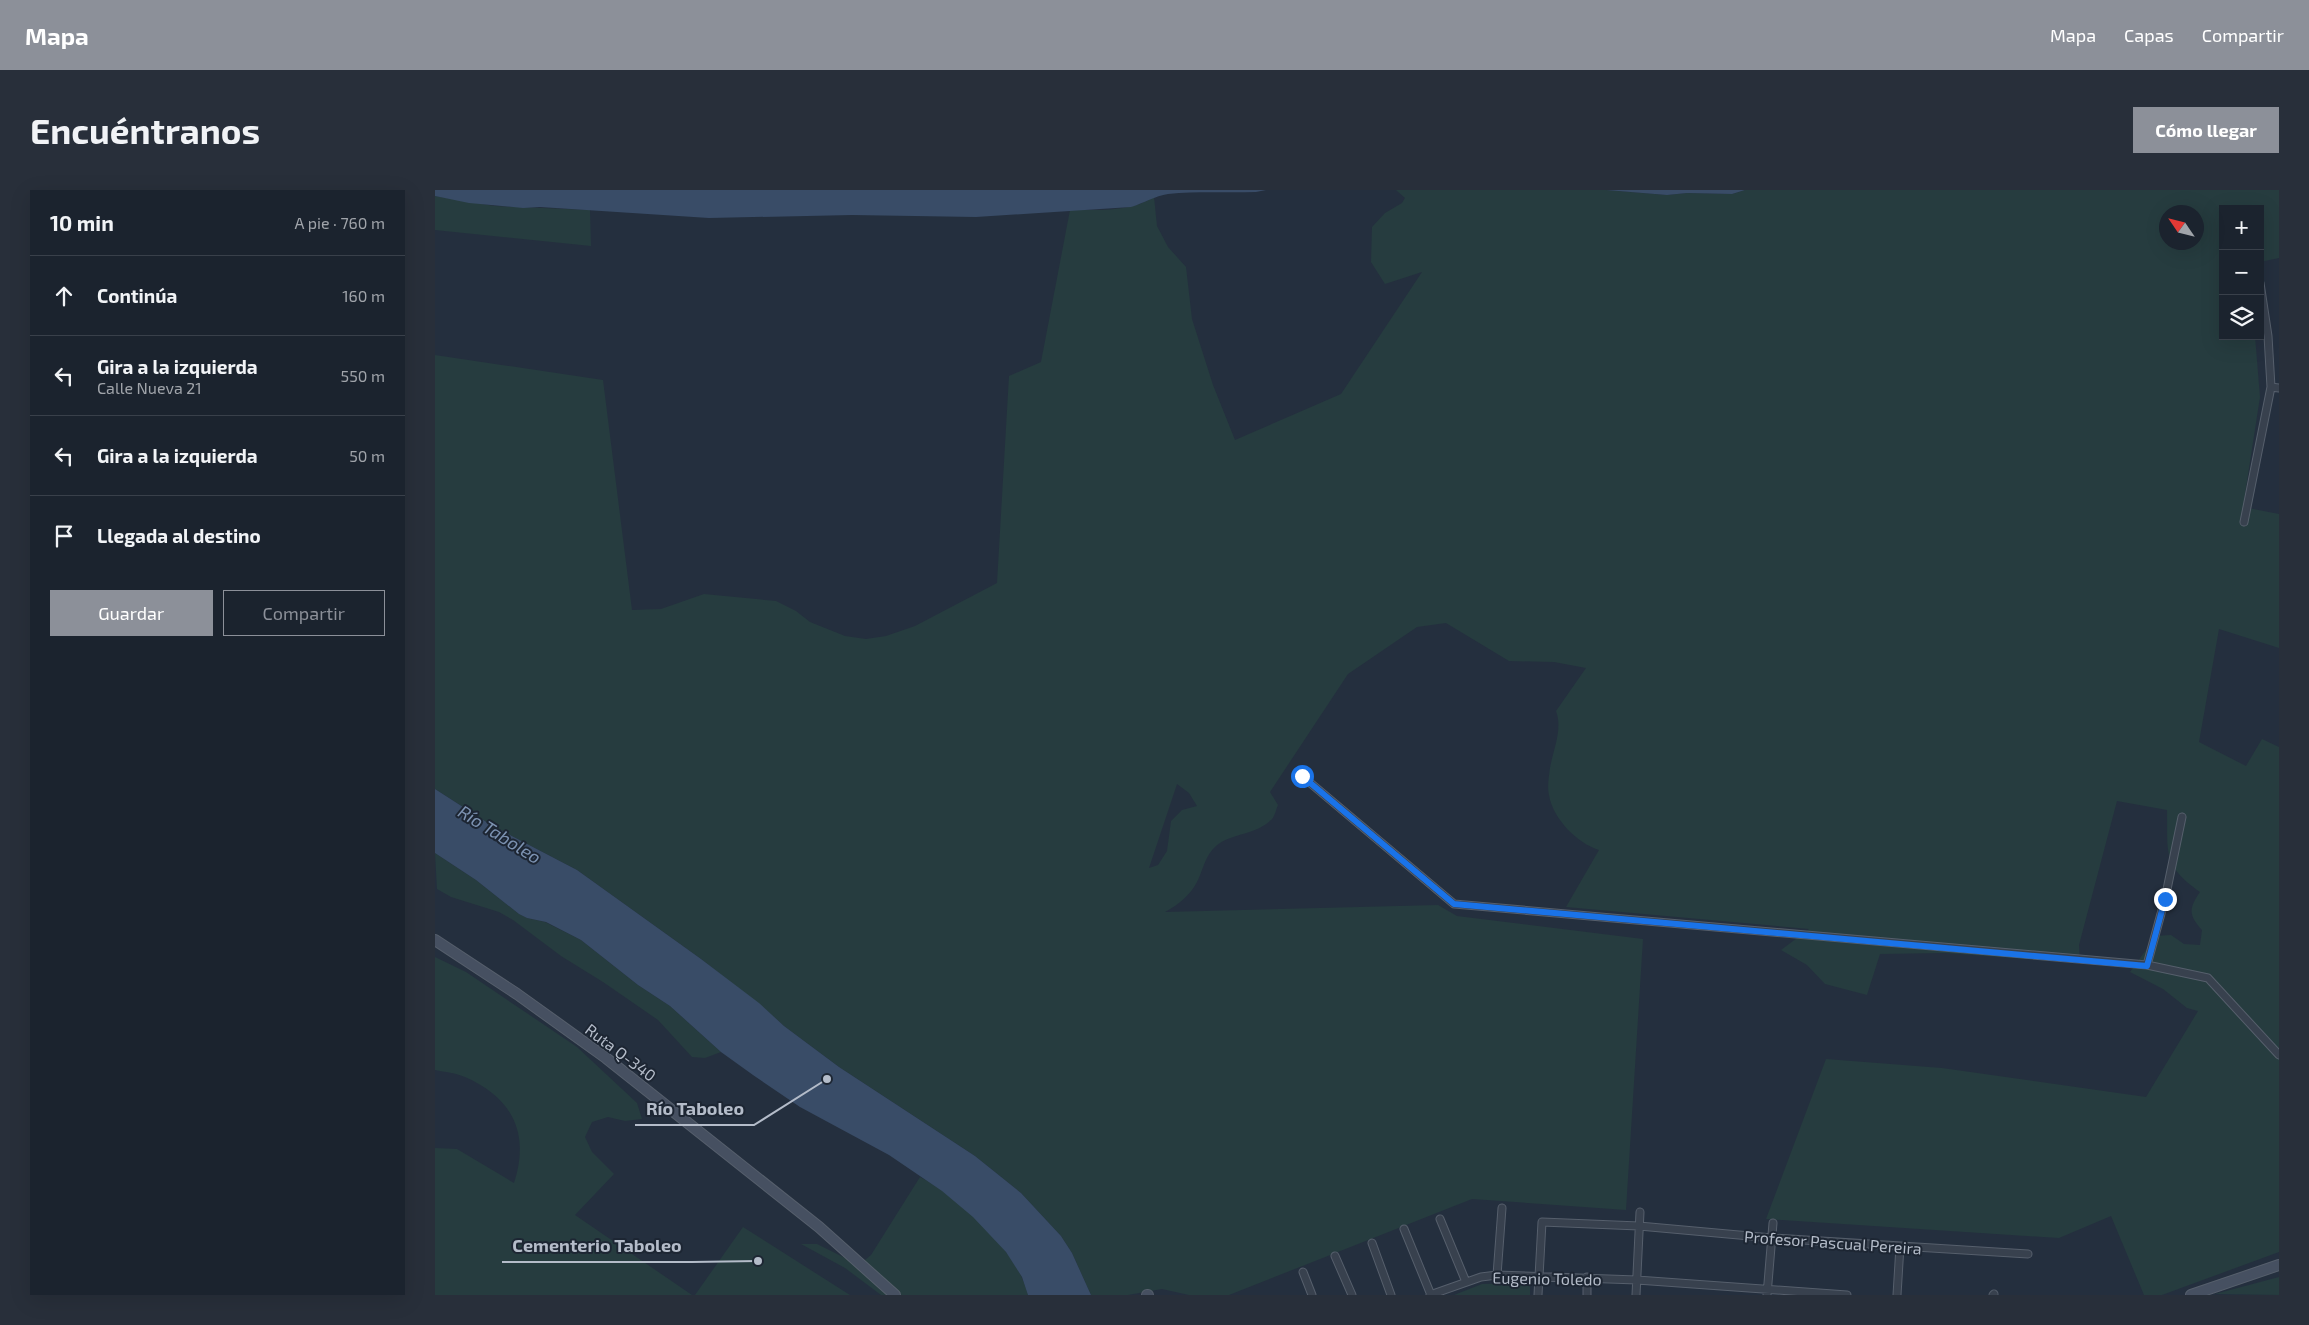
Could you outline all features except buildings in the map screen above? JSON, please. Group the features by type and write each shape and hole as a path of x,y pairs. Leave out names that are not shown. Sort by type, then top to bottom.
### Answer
{"street":[{"path":"2244,522 2271,386 2268,336 2262,295"},
{"path":"2271,386 2279,388"},
{"path":"1302,776 1454,904 2147,966 2208,978 2279,1054"},
{"path":"2147,966 2165,899 2182,817"},
{"name":"Ruta Q-340","path":"435,940 517,994 606,1058 819,1227 895,1295"},
{"path":"1497,1275 1502,1208"},
{"path":"1636,1295 1640,1212"},
{"path":"1440,1219 1466,1282"},
{"name":"Profesor Pascual Pereira","path":"1538,1277 1541,1222 1639,1226 1771,1238 2028,1254"},
{"path":"1767,1292 1773,1223"},
{"path":"1404,1229 1430,1295"},
{"path":"1372,1243 1391,1295"},
{"path":"1897,1295 1900,1246"},
{"path":"1335,1256 1351,1295"},
{"path":"2191,1295 2279,1265"},
{"path":"1303,1272 1312,1295"},
{"name":"Eugenio Toledo","path":"1430,1295 1481,1277 1497,1275 1637,1280 1767,1292 1847,1295"},
{"path":"1538,1277 1538,1295"},
{"path":"1587,1278 1587,1295"}],"green space":[{"path":"1396,190 1606,190 1667,195 1687,193 1732,194 1745,190 2279,190 2279,258 2264,261 2264,205 2219,205 2219,340 2255,340 2260,397 2243,507 2279,514 2279,648 2219,629 2199,742 2246,766 2262,739 2279,747 2279,1252 2162,1295 2144,1295 2111,1216 2059,1238 1766,1219 1826,1059 1942,1068 2146,1097 2198,1011 2187,1008 2163,989 2130,972 2156,936 2171,935 2184,944 2200,945 2202,930 2192,916 2192,907 2200,892 2179,874 2173,866 2168,848 2167,810 2117,801 2079,945 2080,963 1945,953 1880,954 1867,995 1825,984 1807,965 1781,950 1809,929 1566,907 1599,850 1582,842 1567,829 1555,813 1551,804 1548,782 1558,732 1556,711 1586,668 1554,662 1509,661 1446,623 1417,627 1348,674 1270,792 1278,805 1273,818 1259,828 1216,846 1207,858 1198,880 1188,895 1165,912 1438,905 1457,916 1643,939 1626,1210 1472,1199 1229,1295 1189,1295 1162,1289 1128,1295 1091,1295 1072,1253 1061,1236 1021,1193 975,1156 839,1067 784,1026 701,959 577,870 491,825 435,789 435,355 603,380 632,610 661,609 704,594 776,601 796,611 810,622 845,636 866,639 886,636 915,626 997,583 1009,376 1041,362 1070,210 1125,208 1154,197 1157,226 1168,247 1186,267 1192,319 1213,385 1235,440 1341,394 1422,272 1385,284 1371,262 1372,227 1385,213 1402,203 1405,198","holes":["1177,784 1189,793 1197,806 1182,810 1171,821 1167,851 1158,865 1149,868"]},
{"path":"435,196 494,206 590,210 591,246 435,230"},
{"path":"435,853 476,880 519,914 545,922 581,940 638,985 670,1006 721,1052 705,1058 692,1057 658,1020 561,956 513,920 499,912 451,897 437,889"},
{"path":"435,957 466,972 577,1047 637,1103 642,1119 625,1121 608,1117 592,1122 585,1137 592,1152 614,1174 575,1215 692,1295 435,1295 435,1148 457,1149 514,1183 520,1149 518,1133 513,1120 506,1107 495,1096 465,1077 435,1070"},
{"path":"920,1177 952,1198 985,1227 1012,1261 1022,1278 1028,1295 881,1295 845,1268 801,1244 817,1244 859,1265 871,1255"},
{"path":"743,1227 850,1295 695,1295"},
{"path":"2279,1277 2279,1295 2215,1294"},
{"path":"1530,1283 1530,1295 1454,1295 1482,1284"}],"water":[{"path":"435,190 1266,190 1256,192 1168,194 1131,207 976,217 852,215 709,218 540,207 523,208 469,203 435,196"},
{"path":"1606,190 1745,190 1732,194 1687,193 1667,195"},
{"path":"435,789 491,825 577,870 701,959 759,1003 784,1026 839,1067 975,1156 1021,1193 1061,1236 1072,1253 1091,1295 1028,1295 1022,1277 1006,1252 973,1217 942,1191 889,1155 800,1107 721,1052 670,1006 638,985 581,940 546,922 527,918 519,914 476,880 435,853"}],"place":[{"name":"Río Taboleo","path":"827,1079"},
{"name":"Cementerio Taboleo","path":"758,1261"}],"route":[{"path":"1302,776 1454,904 1955,947 2147,966 2165,899"}]}
